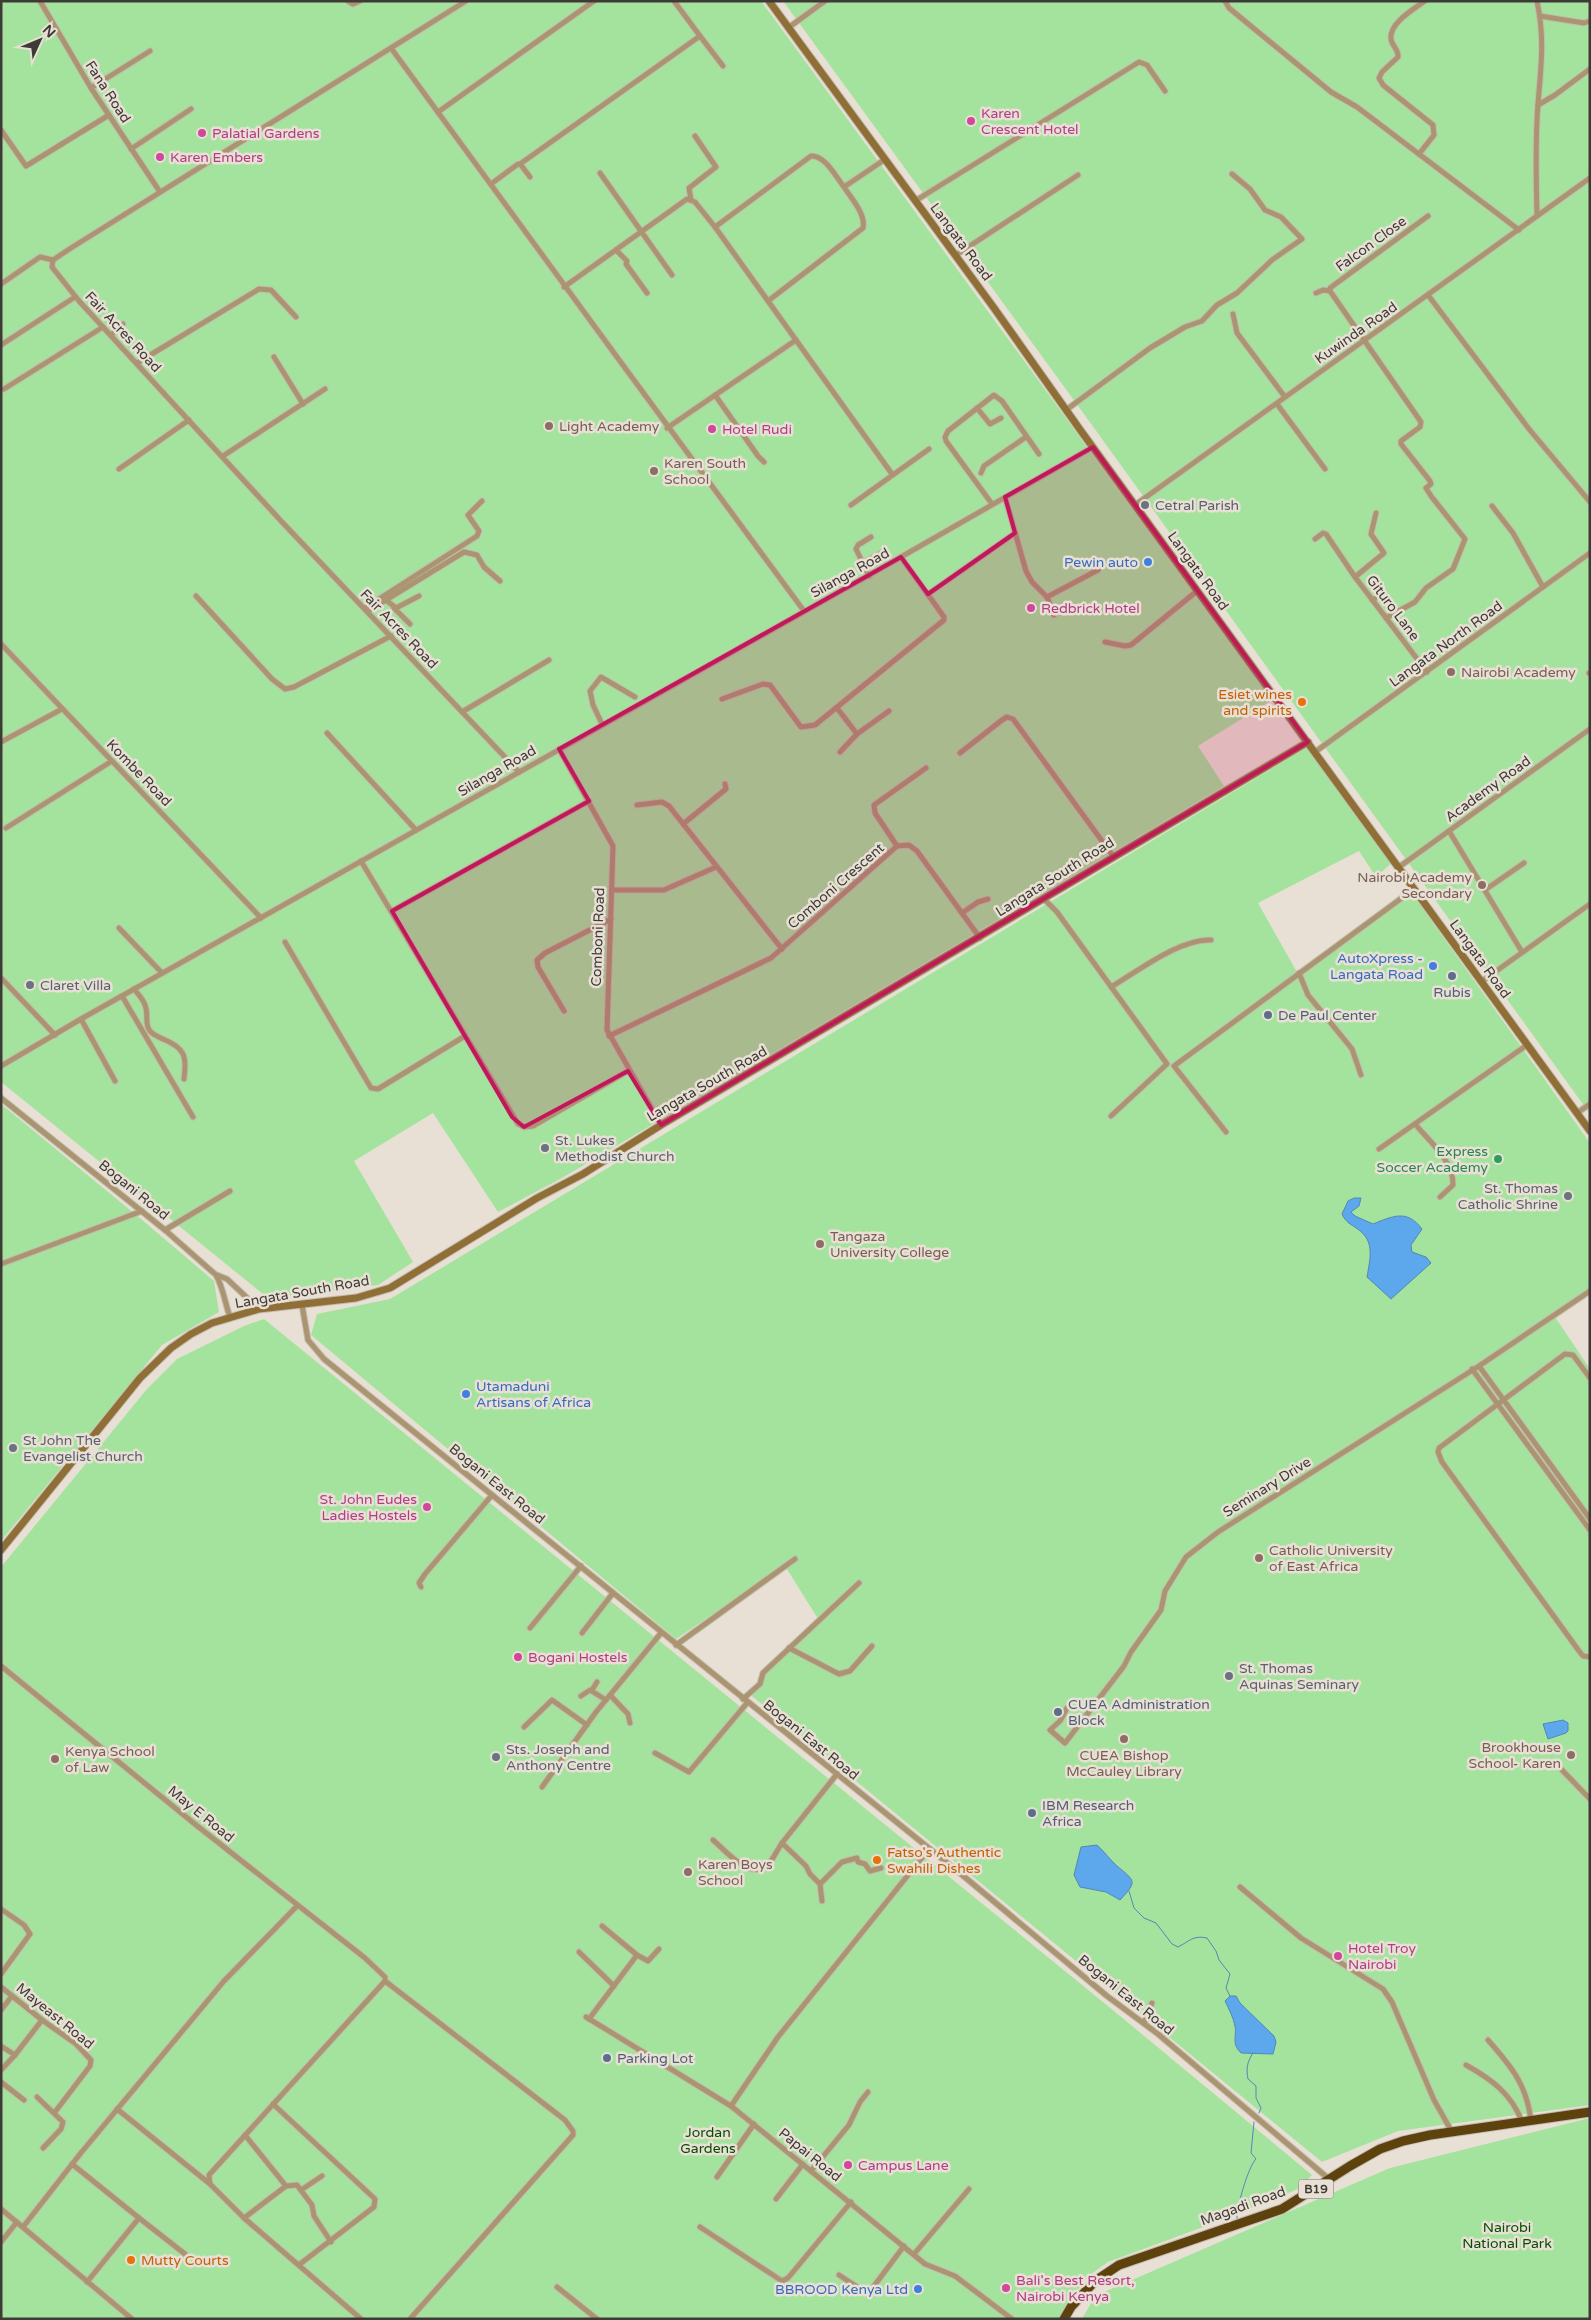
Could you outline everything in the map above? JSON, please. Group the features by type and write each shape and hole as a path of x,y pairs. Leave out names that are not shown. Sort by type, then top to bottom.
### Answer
{"highway":[{"name":"Magadi Road","path":"1064,2319 1095,2281 1119,2265 1282,2209 1364,2157 1392,2145 1403,2141 1452,2132 1590,2112"}],"street":[{"name":"Fana Road","path":"40,1 91,88 160,192"},
{"path":"348,1 353,4 360,1"},
{"path":"1,284 40,257 53,260 466,1"},
{"path":"438,112 594,1"},
{"path":"674,1 723,66"},
{"name":"Langata Road","path":"769,1 884,160 956,255 1066,410 1590,1131"},
{"path":"788,28 825,1"},
{"path":"1225,1 1229,8 1330,92 1356,107 1519,230"},
{"path":"1419,154 1434,135 1433,125 1382,85 1379,78 1382,72 1398,57 1398,52 1392,42 1391,35 1394,28 1425,1"},
{"path":"1537,1 1544,44 1538,104 1537,215"},
{"path":"1540,16 1584,23 1590,21"},
{"path":"491,184 700,36"},
{"path":"391,48 564,287 804,611"},
{"path":"91,88 150,51"},
{"path":"915,201 1139,62 1147,66 1165,91"},
{"path":"1538,104 1555,95 1590,69"},
{"path":"131,149 191,109"},
{"path":"1,130 26,166 109,115"},
{"path":"695,136 716,167 690,188 691,200 715,227 892,474"},
{"path":"715,227 811,156 822,159 844,187 860,213 863,228 768,302"},
{"path":"844,187 884,160"},
{"path":"520,164 530,178"},
{"path":"600,173 672,275"},
{"path":"1066,410 1150,348 1185,327 1202,321 1217,305 1237,293 1272,260 1302,238 1281,217 1265,210 1250,189 1232,174"},
{"path":"956,255 1078,175"},
{"name":"Kuwinda Road","path":"1135,505 1590,178"},
{"path":"564,287 684,200 691,200"},
{"name":"Falcon Close","path":"1386,618 1415,602 1426,588 1453,569 1465,539 1426,488 1431,484 1430,481 1400,444 1401,441 1420,427 1421,422 1330,291 1330,288 1428,216"},
{"path":"616,250 627,261 626,264 647,292"},
{"name":"Fair Acres Road","path":"53,260 54,271 75,297 519,772"},
{"path":"136,363 259,289 271,290 296,317"},
{"path":"1316,293 1323,290 1330,291"},
{"path":"1428,295 1523,421 1590,502"},
{"path":"1,345 75,297"},
{"path":"1233,314 1237,333 1286,397"},
{"path":"110,335 123,324"},
{"path":"4,390 103,327"},
{"path":"668,428 796,340"},
{"path":"274,357 303,404"},
{"path":"222,456 325,389"},
{"path":"715,395 764,462"},
{"path":"992,504 945,438 948,431 991,396 998,397 1039,454"},
{"path":"1277,404 1325,469"},
{"path":"977,408 990,424 1001,418"},
{"path":"119,469 190,420"},
{"path":"981,473 984,466 1026,437"},
{"name":"Silanga Road","path":"1,1066 602,724 901,558 1093,447"},
{"path":"851,505 892,474 929,450"},
{"path":"1005,497 1026,572 1032,582 1047,597 1054,615"},
{"path":"366,610 477,536 479,531 468,515 482,501"},
{"path":"1492,506 1513,533 1543,587"},
{"name":"Gituro Lane","path":"1376,514 1371,534 1384,553 1355,576 1428,672"},
{"path":"928,594 1015,533"},
{"path":"1315,539 1326,534 1355,576"},
{"path":"869,576 856,548 871,537"},
{"path":"366,610 386,600 464,552 477,555 484,567 500,581"},
{"path":"863,563 883,552"},
{"name":"Langata North Road","path":"1315,752 1590,554"},
{"path":"722,699 763,684 770,685 801,727 815,725 942,623 944,617 901,558"},
{"path":"1047,597 1098,570"},
{"path":"1105,642 1125,646 1131,645 1197,591"},
{"path":"196,596 275,682 285,689 294,687 391,636"},
{"path":"394,608 419,596"},
{"path":"1372,600 1381,596 1392,613"},
{"path":"386,600 410,624"},
{"name":"Kombe Road","path":"1,644 261,918"},
{"path":"462,712 549,660"},
{"path":"602,724 593,705 590,691 601,677 634,697"},
{"path":"836,708 856,734"},
{"path":"1,742 62,709"},
{"path":"840,752 856,734 889,711"},
{"path":"960,753 1002,720 1013,719 1113,856"},
{"name":"Academy Road","path":"1399,867 1590,729"},
{"path":"327,733 416,830"},
{"name":"Langata South Road","path":"1,1550 151,1367 171,1348 191,1334 230,1317 259,1310 356,1298 390,1288 537,1198 591,1169 661,1125 980,938 1113,856 1308,742"},
{"name":"Comboni Road","path":"560,749 612,844 612,890 606,1022 609,1036 661,1125"},
{"path":"6,828 112,761"},
{"path":"897,846 875,813 874,806 926,768"},
{"path":"683,824 726,789 725,784"},
{"path":"392,911 589,801"},
{"path":"636,805 664,803 683,824 782,949"},
{"path":"1449,831 1522,952"},
{"name":"Comboni Crescent","path":"609,1036 771,958 897,846 909,845 916,851 980,938"},
{"path":"361,861 512,1117 518,1124 524,1127 533,1126 628,1071"},
{"path":"1485,890 1524,863"},
{"path":"612,890 664,890 716,866"},
{"path":"1226,1132 1174,1066 1414,889"},
{"path":"962,913 978,902 988,899"},
{"path":"1044,899 1057,912 1167,1064 1111,1116"},
{"path":"1481,982 1590,904"},
{"path":"564,1011 538,967 537,960 553,949 611,919"},
{"path":"119,928 162,973"},
{"path":"1111,987 1153,962 1194,941 1211,940"},
{"path":"285,942 371,1088 378,1089 465,1036"},
{"path":"1299,974 1308,995 1352,1049 1361,1075"},
{"path":"1,978 55,1035"},
{"path":"134,989 145,1004 148,1015 146,1025 150,1031 177,1045 182,1051 186,1062 184,1078"},
{"path":"122,996 193,1116"},
{"path":"81,1019 115,1081"},
{"path":"1379,1149 1527,1045"},
{"name":"Bogani Road","path":"1,1098 142,1211 216,1275 227,1278 259,1310"},
{"path":"1577,1113 1590,1104"},
{"path":"1415,1124 1448,1163 1454,1177 1453,1185 1440,1197"},
{"path":"165,1230 230,1191"},
{"path":"1,1264 142,1211"},
{"path":"216,1275 222,1284 222,1295 230,1317"},
{"name":"Seminary Drive","path":"1067,1708 1060,1721 1050,1730 1065,1743 1118,1674 1161,1610 1165,1591 1186,1557 1218,1532 1479,1366 1590,1291"},
{"name":"Bogani East Road","path":"302,1305 306,1335 317,1352 1107,1996 1144,2023 1329,2180"},
{"path":"1590,1378 1573,1355 1567,1353 1440,1448 1438,1456 1579,1651 1583,1656 1590,1656"},
{"path":"1479,1366 1590,1519"},
{"path":"1472,1370 1499,1404 1590,1530"},
{"path":"421,1588 419,1583 425,1574 492,1495"},
{"path":"676,1645 795,1559"},
{"path":"530,1628 581,1566"},
{"path":"655,1753 686,1772 690,1771 759,1684 763,1673 859,1583"},
{"path":"582,1633 613,1593"},
{"path":"542,1787 587,1725 661,1633"},
{"path":"789,1648 839,1674 850,1671 872,1646"},
{"name":"May E Road","path":"1,1666 297,1906 365,1958 382,1972 385,1981 565,2120 573,2131 573,2135 410,2319"},
{"path":"592,1690 597,1682"},
{"path":"581,1696 588,1690 592,1690 608,1698 628,1714 630,1723"},
{"path":"524,1727 552,1700 587,1725"},
{"path":"1562,1770 1590,1799"},
{"path":"713,1840 740,1863 749,1868 759,1869 767,1865 782,1843 837,1774"},
{"path":"782,1843 806,1866 810,1874 820,1884 822,1901"},
{"path":"731,2106 778,2037 929,1849"},
{"path":"820,1884 842,1862 850,1859 857,1858 858,1862 865,1864 870,1871 881,1868"},
{"path":"1240,1887 1301,1938 1383,1989 1392,2002 1434,2100 1452,2132"},
{"path":"23,2227 72,2164 224,1981 297,1906"},
{"path":"1,1909 24,1924 30,1934 1,1974"},
{"path":"602,1926 637,1955 649,1960 659,1949"},
{"path":"579,1952 614,1986 637,1955"},
{"path":"210,2184 209,2175 385,1981"},
{"name":"Papai Road","path":"614,1986 587,2018 731,2106 914,2254 930,2266 960,2279 1012,2319"},
{"name":"Mayeast Road","path":"1,1987 76,2044 90,2060 90,2066 55,2112"},
{"path":"1,2010 12,1996"},
{"path":"1144,2023 1152,2002"},
{"path":"1,2070 42,2020"},
{"path":"1488,2040 1521,2082 1526,2094 1526,2121"},
{"path":"1,2046 15,2055"},
{"path":"1466,2065 1486,2076 1509,2097 1526,2121"},
{"path":"1,2082 24,2100"},
{"path":"811,2171 849,2125 860,2102 868,2092"},
{"path":"37,2097 55,2112 63,2122 63,2126 43,2148"},
{"path":"273,2104 375,2199 374,2207 300,2264"},
{"path":"117,2109 210,2184 244,2218 300,2264 361,2319"},
{"path":"717,2177 754,2124"},
{"path":"245,2135 286,2186"},
{"path":"72,2164 185,2254"},
{"path":"776,2199 803,2164"},
{"path":"301,2190 322,2176"},
{"path":"244,2218 286,2186 297,2185 312,2204 314,2216 331,2242"},
{"path":"914,2254 969,2189"},
{"path":"700,2227 779,2280 784,2280 851,2202"},
{"path":"1,2209 124,2316 132,2319"},
{"path":"87,2282 139,2218"},
{"path":"1,2242 17,2222"},
{"path":"839,2275 868,2294 904,2246"},
{"path":"557,2287 597,2319"}],"highlighted area":[{"path":"1093,447 1308,742 661,1125 628,1071 524,1127 512,1117 392,911 589,801 559,749 901,557 928,594 1015,533 1005,497"}],"green space":[{"path":"1,1 761,1 1272,700 1198,746 1224,786 562,1178 498,1212 433,1113 354,1161 413,1262 378,1285 268,1298 1,1082"},
{"path":"783,1 1590,1 1590,1114 1068,392"},
{"path":"1308,747 1395,860 1376,877 1359,851 1258,903 1298,974 1411,892 1590,1143 1590,1292 1555,1317 1590,1369 1590,2105 1398,2131 1322,2162 747,1692 820,1622 785,1566 676,1639 311,1335 317,1314 390,1299"},
{"path":"1,1104 214,1281 219,1312 162,1345 1,1541"},
{"name":"Jordan Gardens","path":"264,1319 1114,2011 1312,2175 1298,2189 1217,2222 1108,2262 1087,2277 1058,2319 1,2319 1,1567 147,1389 177,1359 244,1326"},
{"name":"Nairobi National Park","path":"1590,2118 1590,2319 1082,2319 1095,2296 1390,2168"}],"water":[{"path":"1354,1198 1361,1198 1359,1206 1351,1212 1355,1216 1373,1224 1393,1217 1405,1217 1411,1219 1422,1229 1411,1245 1412,1252 1426,1257 1431,1263 1391,1299 1367,1277 1369,1245 1364,1235 1347,1221 1342,1214 1348,1201"},
{"path":"1563,1720 1568,1723 1568,1731 1548,1739 1543,1724"},
{"path":"1097,1845 1114,1864 1131,1878 1132,1885 1130,1889 1120,1900 1106,1892 1080,1887 1074,1875 1081,1847"},
{"path":"1230,1996 1236,1996 1240,2003 1274,2036 1276,2042 1273,2054 1241,2053 1238,2049 1235,2043 1234,2023 1225,2001"}],"waterway":[{"path":"1129,1891 1134,1908 1144,1918 1156,1923 1172,1944 1178,1947 1195,1938 1207,1938 1216,1951 1219,1960 1230,1974 1226,1988 1230,1996"},
{"path":"1253,2053 1248,2063 1247,2075 1248,2079 1256,2086 1256,2098 1261,2108 1259,2113"},
{"path":"1237,2219 1243,2188 1256,2159 1251,2153 1254,2122"}],"place":[{"name":"Karen Crescent Hotel","path":"971,121"},
{"name":"Palatial Gardens","path":"202,133"},
{"name":"Karen Embers","path":"160,157"},
{"name":"Light Academy","path":"549,426"},
{"name":"Hotel Rudi","path":"712,429"},
{"name":"Karen South School","path":"654,471"},
{"name":"Cetral Parish","path":"1145,505"},
{"name":"Pewin auto","path":"1148,562"},
{"name":"Redbrick Hotel","path":"1031,608"},
{"name":"Nairobi Academy","path":"1451,672"},
{"name":"Esiet wines and spirits","path":"1302,702"},
{"name":"Nairobi Academy Secondary","path":"1482,885"},
{"name":"AutoXpress - Langata Road","path":"1433,966"},
{"name":"Rubis","path":"1452,976"},
{"name":"Claret Villa","path":"30,985"},
{"name":"De Paul Center","path":"1268,1015"},
{"name":"St. Lukes Methodist Church","path":"545,1148"},
{"name":"Express Soccer Academy","path":"1498,1159"},
{"name":"St. Thomas Catholic Shrine","path":"1568,1196"},
{"name":"Tangaza University College","path":"820,1244"},
{"name":"Utamaduni Artisans of Africa","path":"466,1394"},
{"name":"St John The Evangelist Church","path":"13,1448"},
{"name":"St. John Eudes Ladies Hostels","path":"427,1507"},
{"name":"Catholic University of East Africa","path":"1259,1558"},
{"name":"Bogani Hostels","path":"518,1657"},
{"name":"St. Thomas Aquinas Seminary","path":"1229,1676"},
{"name":"CUEA Administration Block","path":"1058,1712"},
{"name":"CUEA Bishop McCauley Library","path":"1124,1739"},
{"name":"Brookhouse School- Karen","path":"1571,1755"},
{"name":"Sts. Joseph and Anthony Centre","path":"496,1757"},
{"name":"Kenya School of Law","path":"55,1759"},
{"name":"IBM Research Africa","path":"1032,1813"},
{"name":"Fatso's Authentic Swahili Dishes","path":"877,1860"},
{"name":"Karen Boys School","path":"688,1872"},
{"name":"Hotel Troy Nairobi","path":"1338,1956"},
{"name":"Parking Lot","path":"607,2058"},
{"name":"Campus Lane","path":"848,2165"},
{"name":"Mutty Courts","path":"131,2260"},
{"name":"Bali's Best Resort, Nairobi Kenya","path":"1006,2288"},
{"name":"BBROOD Kenya Ltd","path":"918,2289"}]}
